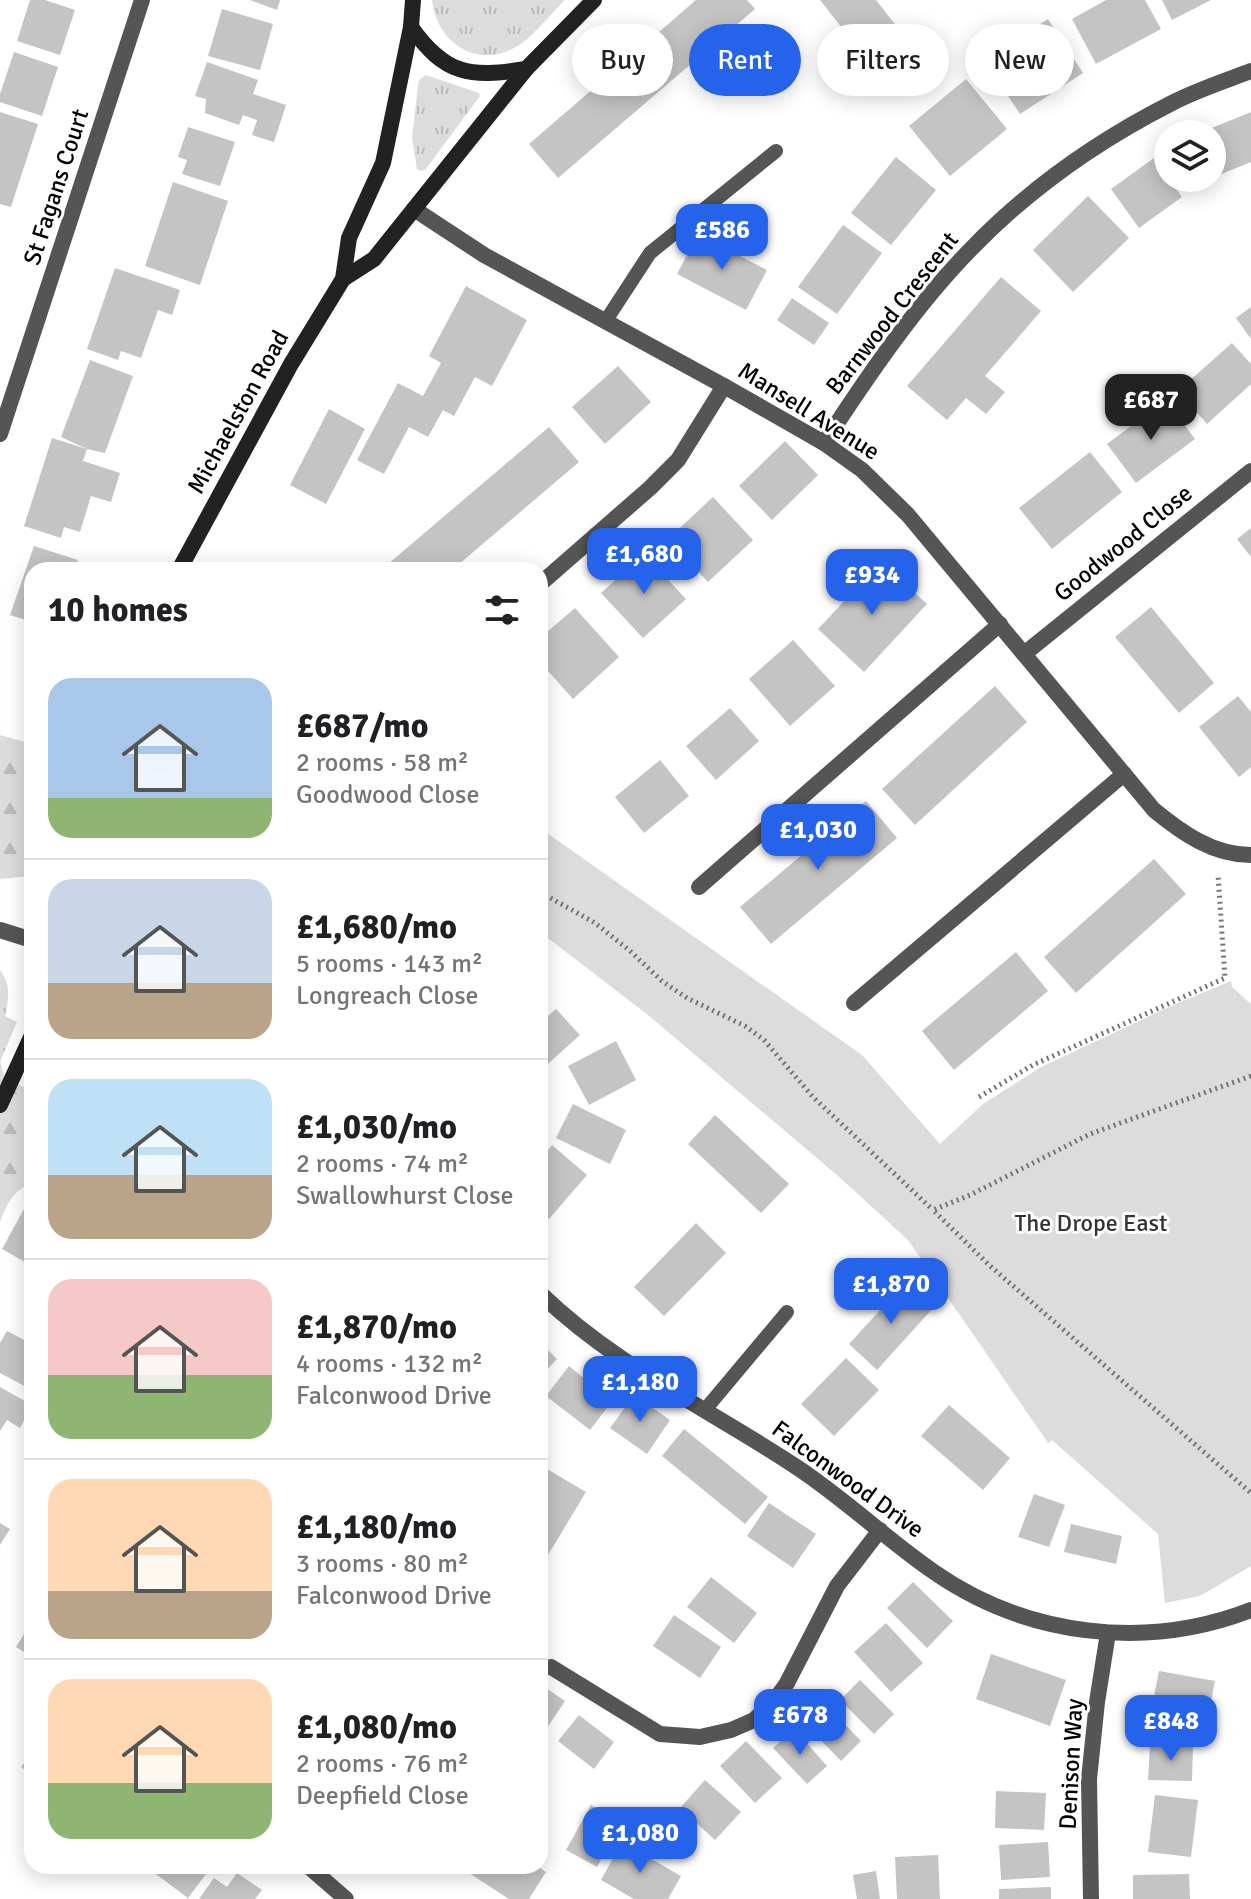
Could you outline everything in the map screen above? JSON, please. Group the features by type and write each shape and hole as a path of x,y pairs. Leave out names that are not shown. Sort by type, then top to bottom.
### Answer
{"street":[{"name":"St Fagans Court","path":"0,434 142,0"},
{"name":"Michaelston Road","path":"183,562 291,364 343,279 349,238 383,163 411,27 413,0"},
{"name":"Michaelston Road","path":"343,279 374,259 526,69 594,0"},
{"path":"411,27 424,45 444,62 465,72 491,75 526,69"},
{"name":"Barnwood Crescent","path":"824,443 926,300 969,250 1009,212 1065,169 1173,102 1251,71"},
{"name":"Mansell Avenue","path":"414,209 484,255 724,386 824,443 862,470 893,499 1164,818 1195,840 1216,849 1251,855"},
{"path":"548,577 678,460 724,386"},
{"name":"Goodwood Close","path":"1024,654 1251,471"},
{"path":"699,887 1000,624"},
{"path":"854,1003 1124,774"},
{"path":"0,930 24,938"},
{"path":"0,1105 24,1052"},
{"name":"Falconwood Drive","path":"548,1300 593,1339 815,1479 934,1572 972,1596 1011,1614 1053,1625 1108,1633 1140,1633 1198,1628 1251,1610"},
{"path":"551,1667 660,1734 700,1737 731,1730 754,1720 773,1703 787,1683 837,1586 880,1530"},
{"name":"Denison Way","path":"1091,1899 1089,1779 1108,1633"},
{"path":"317,1874 346,1899"}],"lane":[{"path":"605,322 650,253 776,151"},
{"path":"704,1411 787,1312"}],"path":[{"path":"979,1097 1033,1065 1225,978 1216,849"},
{"path":"548,897 595,923 662,981 687,998 745,1026 764,1040 813,1097 989,1265 1251,1493"},
{"path":"933,1210 970,1195 1090,1134 1251,1076"}],"green space":[{"path":"432,0 565,0 521,44 499,54 485,55 472,53 449,39 435,15"},
{"path":"426,75 479,93 480,96 425,170 420,171 417,169 412,138 418,85"},
{"path":"0,735 24,742 24,877 0,879"},
{"name":"The Drope East","path":"548,834 862,1055 940,1144 983,1104 1041,1067 1231,981 1232,987 1251,1004 1251,1566 1200,1596 1165,1603 1158,1534 1052,1440 1048,1443 908,1240 837,1175 648,1015 548,938"},
{"path":"0,970 8,992 5,1016 17,1022 0,1062"},
{"path":"0,1061 5,1078 24,1087 24,1187 8,1204 0,1222"}],"building":[{"path":"30,0 45,0 75,10 60,55 17,41"},
{"path":"250,0 280,0 277,10"},
{"path":"696,0 747,0 755,9 738,24 689,24 689,66 673,79 673,24 668,24"},
{"path":"820,0 876,0 895,24 839,24"},
{"path":"1106,0 1145,0 1161,29 1096,64 1072,19"},
{"path":"1162,0 1211,0 1172,20"},
{"path":"222,9 273,24 260,70 208,56"},
{"path":"14,52 58,67 42,116 0,102"},
{"path":"1074,59 1083,73 1074,79"},
{"path":"207,62 258,80 253,94 286,105 274,142 252,135 257,120 243,115 239,125 205,113 206,99 195,96"},
{"path":"965,80 965,96 980,96 1007,129 950,176 909,126"},
{"path":"585,96 654,96 558,178 529,144"},
{"path":"1008,96 1048,96 1020,114"},
{"path":"0,112 38,124 11,207 0,204"},
{"path":"1251,112 1251,162 1226,172 1226,122"},
{"path":"188,127 235,142 220,186 182,174 187,160 178,157"},
{"path":"896,157 936,190 891,245 851,213"},
{"path":"1154,158 1154,192 1178,192 1182,197 1139,228 1111,189"},
{"path":"173,182 228,201 200,285 145,266"},
{"path":"1088,196 1129,238 1073,292 1033,250"},
{"path":"843,225 882,253 837,314 798,287"},
{"path":"698,234 767,270 746,310 677,274"},
{"path":"115,268 180,290 172,315 158,310 141,358 121,351 118,360 87,349"},
{"path":"1001,277 1041,311 985,376 1005,392 986,414 966,398 947,420 907,386"},
{"path":"466,286 527,320 492,386 475,377 454,416 443,410 428,437 409,427 384,474 357,460 398,383 423,396 441,363 429,356"},
{"path":"792,298 829,323 814,345 777,320"},
{"path":"1251,307 1251,339 1236,318"},
{"path":"1232,343 1251,364 1251,384 1207,424 1178,391"},
{"path":"90,360 133,376 105,453 61,437"},
{"path":"618,366 651,402 605,444 572,407"},
{"path":"1166,400 1195,439 1136,483 1107,444"},
{"path":"329,409 365,429 326,504 290,485"},
{"path":"549,427 579,462 461,562 390,562"},
{"path":"52,438 87,449 83,461 120,473 111,502 91,496 80,532 64,527 61,538 24,526"},
{"path":"785,441 818,475 772,520 739,486"},
{"path":"1090,452 1122,492 1052,549 1019,508"},
{"path":"713,497 753,540 708,582 668,539"},
{"path":"1251,528 1251,557 1237,539"},
{"path":"34,546 78,560 77,562 28,562"},
{"path":"644,554 686,599 643,638 601,593"},
{"path":"881,562 927,604 864,672 818,629"},
{"path":"24,575 24,619 10,615"},
{"path":"1151,607 1214,683 1179,713 1115,637"},
{"path":"575,608 619,657 573,699 548,671 548,631"},
{"path":"793,640 835,686 790,726 749,679"},
{"path":"995,686 1027,722 915,825 882,789"},
{"path":"1238,696 1251,712 1251,767 1239,777 1199,727"},
{"path":"730,708 759,741 716,780 686,746"},
{"path":"660,760 689,796 644,833 615,797"},
{"path":"866,801 897,838 771,944 740,907"},
{"path":"1154,859 1186,894 1076,993 1044,957"},
{"path":"1016,952 1048,991 954,1070 922,1031"},
{"path":"556,1009 580,1035 548,1064 548,1016"},
{"path":"616,1041 636,1080 589,1105 568,1066"},
{"path":"573,1104 626,1130 610,1164 556,1138"},
{"path":"715,1115 789,1184 761,1213 688,1144"},
{"path":"552,1145 587,1175 549,1219 548,1218 548,1150"},
{"path":"24,1209 24,1261 2,1249"},
{"path":"696,1223 726,1253 664,1316 634,1287"},
{"path":"905,1283 933,1308 877,1370 849,1344"},
{"path":"7,1331 24,1340 24,1386 0,1373 0,1343"},
{"path":"548,1350 557,1359 548,1369"},
{"path":"846,1358 879,1390 834,1436 801,1404"},
{"path":"569,1366 612,1401 590,1430 548,1398"},
{"path":"0,1387 24,1400 24,1420 20,1428 7,1420 0,1431"},
{"path":"634,1395 670,1420 647,1454 610,1428"},
{"path":"949,1405 1010,1458 983,1490 921,1436"},
{"path":"684,1429 768,1497 745,1524 662,1456"},
{"path":"548,1470 586,1492 548,1555"},
{"path":"1034,1494 1065,1505 1049,1547 1018,1537"},
{"path":"769,1503 816,1534 793,1568 747,1536"},
{"path":"0,1523 10,1529 0,1545"},
{"path":"1071,1524 1122,1536 1116,1564 1064,1552"},
{"path":"711,1577 757,1613 734,1643 687,1607"},
{"path":"913,1582 953,1621 927,1648 887,1608"},
{"path":"674,1615 721,1647 700,1678 653,1646"},
{"path":"886,1623 923,1663 891,1692 854,1652"},
{"path":"24,1634 24,1652 16,1647"},
{"path":"991,1654 1066,1680 1050,1726 976,1699"},
{"path":"1159,1671 1215,1681 1205,1731 1149,1721"},
{"path":"860,1680 894,1714 874,1734 840,1700"},
{"path":"548,1689 565,1701 548,1726"},
{"path":"826,1705 861,1741 841,1761 806,1725"},
{"path":"579,1715 614,1742 594,1769 558,1741"},
{"path":"794,1729 827,1766 807,1784 773,1748"},
{"path":"746,1741 782,1778 755,1803 720,1766"},
{"path":"1150,1745 1193,1747 1192,1781 1148,1780"},
{"path":"705,1780 741,1812 715,1840 680,1808"},
{"path":"996,1791 1046,1793 1044,1830 995,1828"},
{"path":"1155,1795 1198,1800 1191,1857 1148,1852"},
{"path":"591,1805 621,1821 597,1867 566,1850"},
{"path":"622,1842 681,1876 668,1899 634,1899 601,1880"},
{"path":"1048,1842 1050,1877 1001,1880 999,1845"},
{"path":"938,1855 940,1899 897,1899 895,1857"},
{"path":"876,1871 880,1899 857,1899 853,1875"},
{"path":"156,1874 206,1874 188,1898"},
{"path":"238,1874 262,1890 255,1899 199,1899 214,1878 227,1887"},
{"path":"471,1874 545,1874 529,1899 509,1899"},
{"path":"1189,1874 1190,1899 1133,1899 1133,1875"},
{"path":"1051,1887 1051,1899 999,1899 999,1889"}]}
